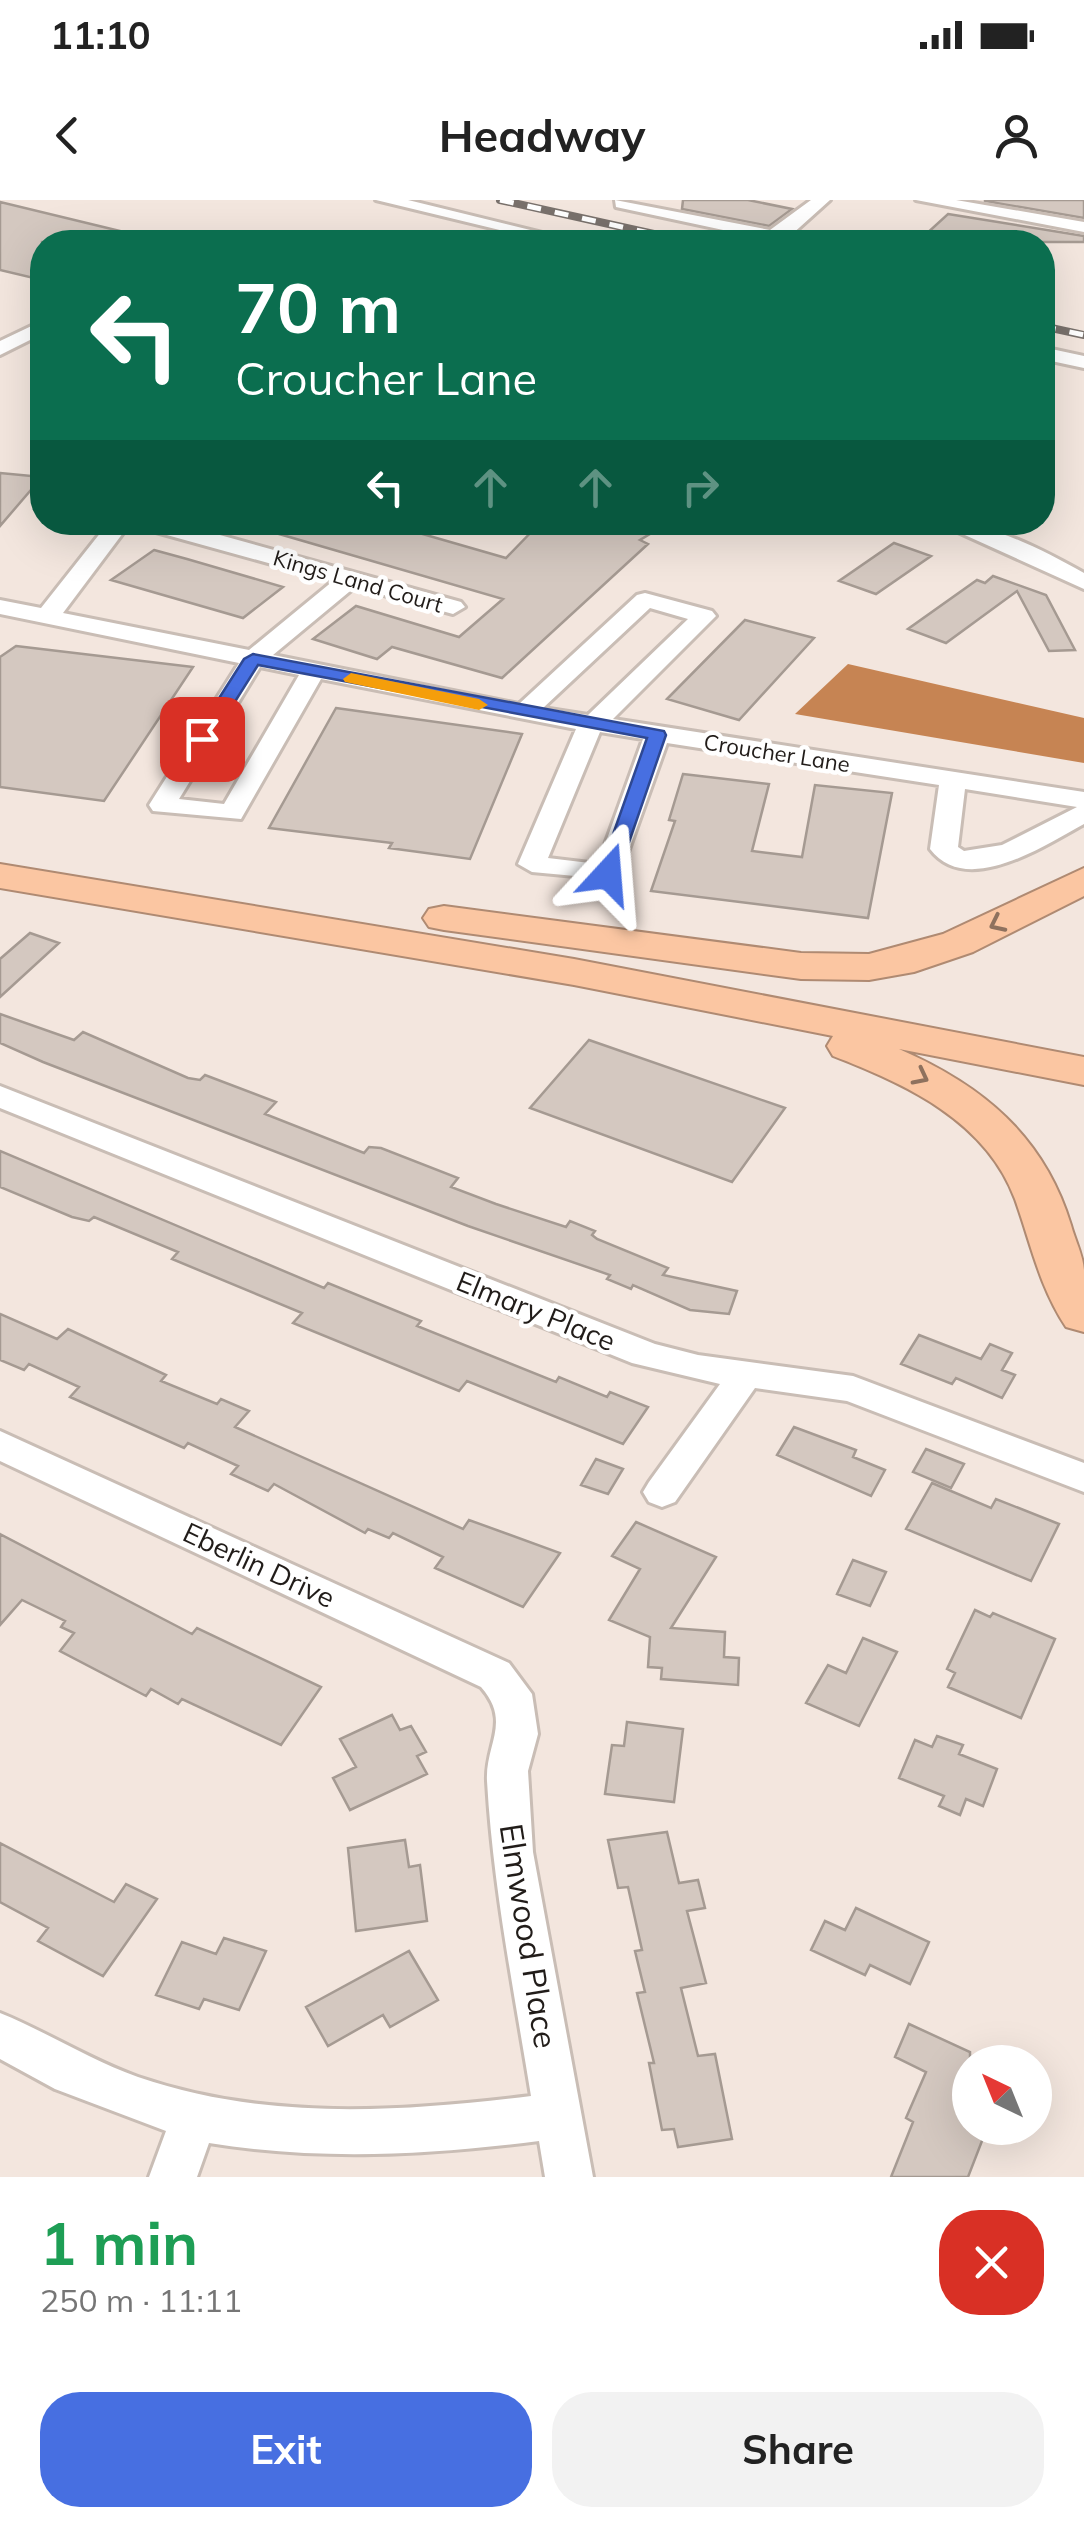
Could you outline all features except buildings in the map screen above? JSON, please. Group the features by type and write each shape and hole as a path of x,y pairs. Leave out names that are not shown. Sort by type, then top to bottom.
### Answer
{"highway":[{"path":"0,850 668,963 1084,1045"},
{"path":"0,876 526,964 1084,1071"},
{"path":"306,899 836,968 899,963 930,954 1084,880"},
{"path":"526,964 812,1034 888,1061 947,1091 992,1124 1024,1164 1068,1287 1084,1314"}],"street":[{"path":"385,200 517,230"},
{"path":"786,230 821,200"},
{"path":"925,200 1084,227"},
{"path":"1008,200 1084,215"},
{"path":"622,204 746,230"},
{"path":"0,349 30,333"},
{"path":"1055,357 1084,362"},
{"path":"46,617 110,535"},
{"name":"Kings Land Court","path":"193,535 453,607"},
{"path":"983,535 1031,552 1084,582"},
{"path":"314,671 232,814 162,804 253,659 350,579"},
{"path":"524,713 645,600 704,616 581,739 532,864 608,874 657,735"},
{"name":"Croucher Lane","path":"1,609 524,713 1084,800"},
{"path":"953,780 944,848 960,862 986,861 1084,814"},
{"name":"Elmary Place","path":"0,1096 644,1354 708,1373 818,1380 853,1388 1084,1478"},
{"path":"662,1492 744,1377"},
{"name":"Eberlin Drive","path":"0,1445 495,1675 512,1694"},
{"name":"Elmwood Place","path":"512,1694 518,1734 507,1771 509,1833 569,2177"},
{"path":"0,2035 92,2084 194,2119 327,2136 408,2133 559,2115"},
{"path":"173,2177 194,2119"}],"shaded area":[{"path":"848,664 1084,718 1084,763 795,714"}],"railway":[{"path":"500,200 636,230"},
{"path":"1055,329 1084,335"}],"slow traffic":[{"path":"351,679 479,705"}],"route":[{"path":"202,739 253,659 469,703 657,735 608,874"}]}
